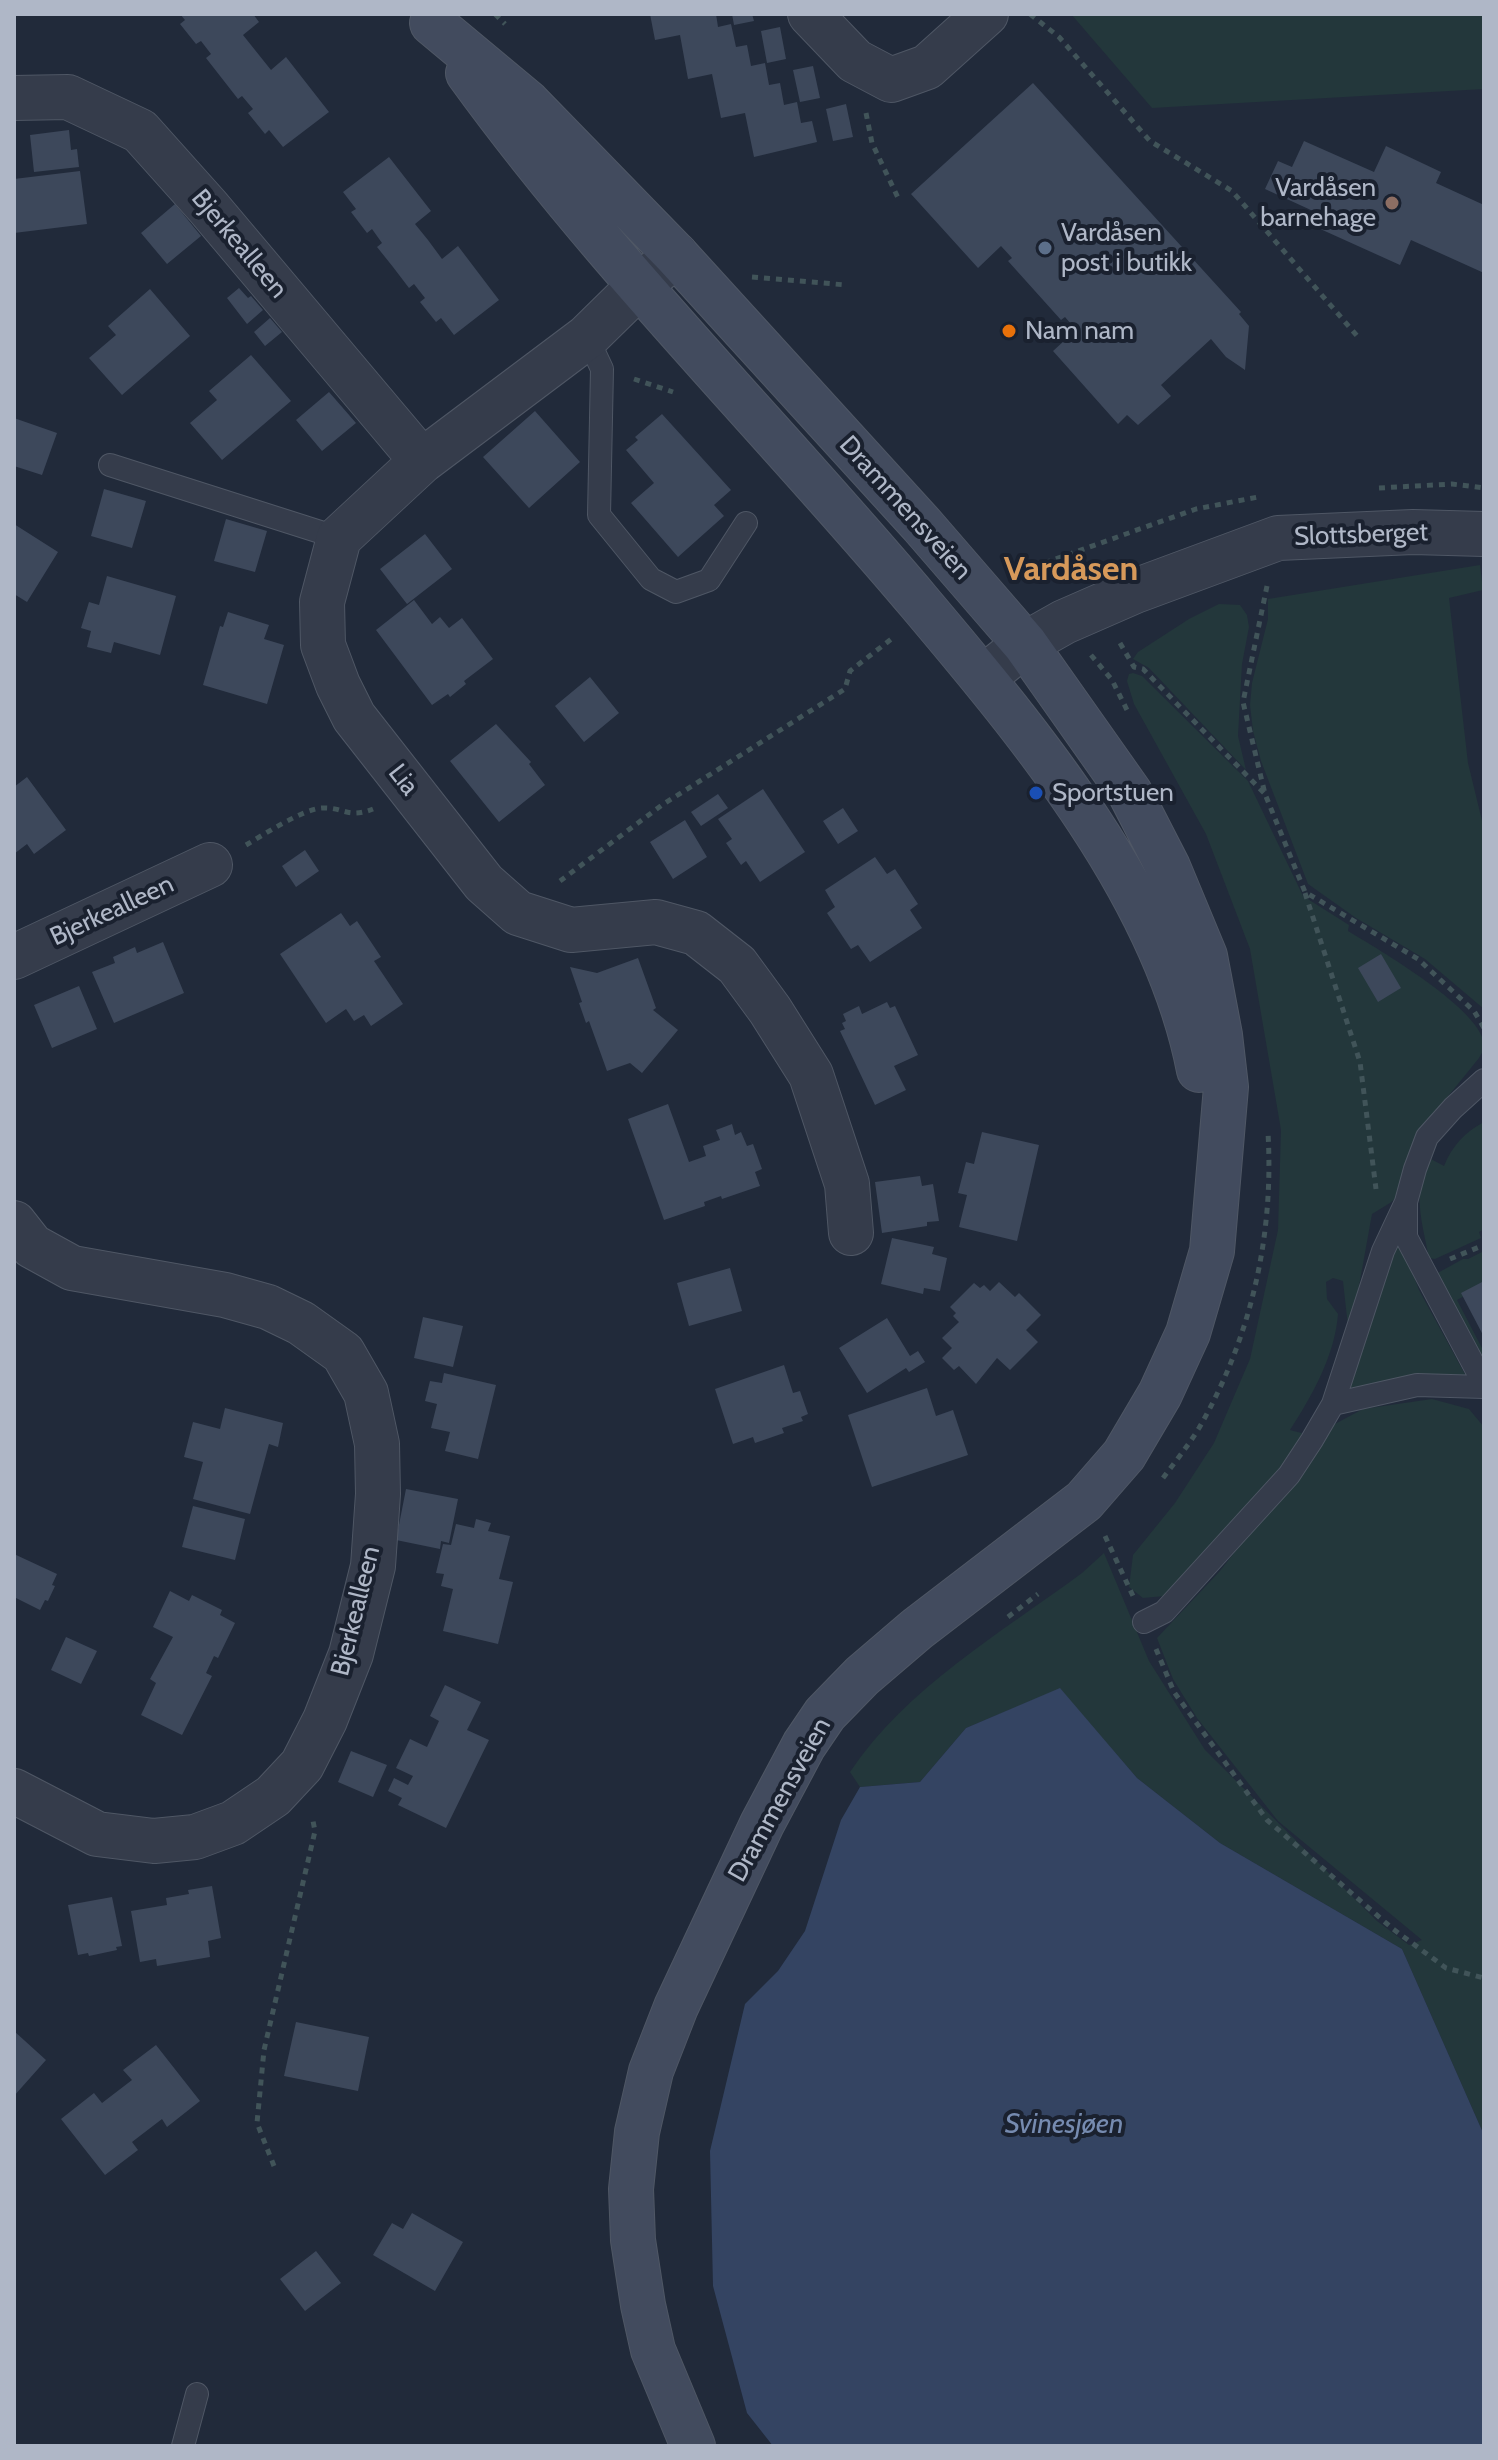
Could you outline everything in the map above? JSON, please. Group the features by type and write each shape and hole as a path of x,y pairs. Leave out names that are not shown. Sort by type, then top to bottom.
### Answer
{"main road":[{"name":"Drammensveien","path":"433,17 528,103 676,255 922,525 1025,644 1130,793 1168,867 1205,956 1226,1087 1212,1251 1188,1333 1160,1394 1124,1455 1084,1501 917,1629 862,1676 825,1714 804,1745 762,1824 676,2007 651,2071 637,2132 631,2189 633,2240 653,2350 693,2446"},
{"name":"Drammensveien","path":"433,17 507,127 639,286 863,537 983,678 1114,859 1155,936 1179,993 1203,1092 1221,1137"}],"street":[{"path":"810,14 855,61 891,80 927,67 986,14"},
{"name":"Bjerkealleen","path":"14,98 68,97 140,131 422,461"},
{"path":"339,538 422,461 594,353 639,286 676,255"},
{"name":"Slottsberget","path":"983,678 1025,644 1099,606 1278,538 1413,532 1484,534"},
{"name":"Lia","path":"339,538 322,602 323,645 354,717 484,883 518,913 571,930 656,922 696,933 737,965 811,1075 847,1184 851,1233"},
{"name":"Bjerkealleen","path":"14,957 210,865"},
{"name":"Bjerkealleen","path":"14,1223 32,1246 72,1268 225,1295 268,1307 290,1317 343,1353 366,1393 377,1444 378,1494 373,1566 351,1654 325,1720 302,1765 273,1796 233,1823 195,1837 154,1841 97,1834 14,1791"}],"lane":[{"path":"594,353 599,515 651,579 676,592 709,580 746,523"},
{"path":"110,465 339,538"},
{"path":"1144,1622 1164,1612 1289,1475 1333,1404 1383,1251 1406,1202 1427,1137 1484,1080"},
{"path":"1333,1404 1417,1385 1484,1385 1406,1237 1406,1202"},
{"path":"183,2446 197,2394"}],"path":[{"path":"1030,14 1059,37 1150,141 1232,191 1358,337"},
{"path":"855,61 872,143 900,202"},
{"path":"743,276 846,285"},
{"path":"594,353 672,390 682,401"},
{"path":"1278,538 1243,702 1265,794 1305,892 1360,1062 1383,1251"},
{"path":"1099,606 1134,667 1143,669 1265,794"},
{"path":"518,913 662,805 845,689 850,671 894,637"},
{"path":"210,865 292,819 322,808 357,815 413,793"},
{"path":"1305,892 1418,959 1474,1011 1484,1028"},
{"path":"1463,1254 1484,1245"},
{"path":"1084,1501 1105,1537 1174,1692 1267,1820 1393,1929 1446,1968 1484,1978"},
{"path":"274,2166 257,2123 264,2050 315,1831 302,1765"}],"green space":[{"path":"1071,14 1484,14 1484,89 1152,108"},
{"path":"1480,565 1483,590 1449,598 1468,763 1484,829 1484,1009 1425,959 1356,918 1308,884 1261,761 1250,705 1252,683 1268,619 1268,599"},
{"path":"1219,604 1240,605 1247,615 1249,627 1242,664 1238,736 1246,770 1149,668 1133,659 1138,652 1189,619"},
{"path":"1129,674 1142,676 1248,781 1303,896 1349,925 1348,931 1450,999 1468,1016 1480,1033 1484,1047 1479,1058 1441,1105 1405,1190 1372,1214 1357,1297 1348,1327 1343,1281 1333,1278 1326,1282 1327,1299 1338,1314 1336,1329 1314,1389 1290,1430 1309,1435 1300,1449 1165,1596 1143,1598 1129,1587 1133,1555 1175,1503 1214,1443 1250,1359 1278,1230 1281,1130 1250,949 1206,834 1134,704 1127,681"},
{"path":"1484,1122 1484,1229 1479,1232 1481,1238 1435,1259 1429,1258 1421,1220 1420,1196 1429,1158 1444,1166 1460,1140"},
{"path":"1399,1243 1419,1290 1467,1378 1349,1390 1382,1269"},
{"path":"1484,1251 1484,1285 1457,1300 1484,1352 1484,1365 1434,1275"},
{"path":"1432,1399 1469,1409 1484,1427 1484,2135 1402,1949 1220,1843 1137,1778 1060,1689 966,1728 920,1782 860,1787 850,1772 899,1713 927,1688 1082,1573 1104,1553 1149,1661 1205,1750 1377,1921 1409,1945 1422,1940 1278,1821 1197,1718 1173,1679 1157,1638 1220,1571 1333,1425 1363,1409"}],"water":[{"name":"Svinesjøen","path":"1060,1688 1137,1778 1220,1843 1402,1949 1484,2135 1484,2446 773,2446 747,2413 713,2286 710,2151 745,2004 778,1971 805,1931 841,1820 860,1787 920,1782 966,1728"}],"building":[{"path":"180,14 253,14 259,22 243,35 271,70 286,57 329,112 283,147 269,130 265,134 248,113 253,109 242,96 238,99 206,58 211,54 201,41 196,44 180,24 185,20"},
{"path":"650,14 716,14 718,27 731,24 736,47 747,45 751,66 765,63 769,85 780,83 784,105 797,102 801,123 812,121 817,142 754,157 745,113 721,118 712,74 688,79 680,35 655,40"},
{"path":"732,14 752,14 754,21 734,25"},
{"path":"780,27 786,59 767,63 761,31"},
{"path":"813,66 820,98 800,102 793,70"},
{"path":"1033,83 1241,312 1239,314 1249,326 1245,370 1226,357 1211,339 1161,385 1171,396 1138,425 1127,415 1118,424 1053,351 1076,330 1065,317 1061,320 1008,261 1012,258 1001,246 978,268 911,194"},
{"path":"846,104 853,137 833,141 826,109"},
{"path":"69,130 71,150 77,149 79,167 34,172 30,135"},
{"path":"1304,141 1374,172 1386,146 1441,172 1436,183 1484,205 1484,273 1411,240 1400,265 1307,223 1313,211 1265,189 1278,161 1292,167"},
{"path":"389,157 431,211 415,224 442,259 458,246 499,300 454,335 441,318 436,322 420,302 425,298 414,284 409,288 377,247 382,243 372,229 367,233 351,212 356,209 343,192"},
{"path":"80,171 87,224 14,233 14,179"},
{"path":"175,204 201,236 167,264 141,233"},
{"path":"239,288 263,310 247,324 227,298"},
{"path":"150,289 190,336 122,395 89,358 116,335 108,326"},
{"path":"270,318 282,332 265,346 254,332"},
{"path":"251,355 291,401 222,460 190,423 217,400 209,391"},
{"path":"329,392 356,423 322,451 296,420"},
{"path":"535,411 580,462 529,508 483,457"},
{"path":"662,414 731,490 714,505 724,516 678,557 631,503 654,483 626,450 638,440 635,437"},
{"path":"14,418 57,433 42,475 14,466"},
{"path":"104,489 146,501 132,548 91,536"},
{"path":"226,519 267,531 255,572 214,561"},
{"path":"14,524 58,552 27,602 14,594"},
{"path":"425,534 452,569 407,604 380,569"},
{"path":"107,576 176,596 160,655 114,642 111,653 87,647 91,631 81,628 89,602 99,605"},
{"path":"414,600 432,624 440,617 449,628 462,618 493,659 464,681 466,684 450,697 448,694 432,705 376,630"},
{"path":"228,612 269,625 264,639 284,645 267,704 203,685 220,626 223,627"},
{"path":"590,677 619,713 584,742 555,706"},
{"path":"496,724 531,762 529,764 545,785 499,822 450,761"},
{"path":"27,777 66,830 34,854 27,844 14,854 14,787"},
{"path":"763,789 805,852 760,882 746,861 741,865 726,843 732,839 718,819"},
{"path":"718,794 728,808 701,826 691,812"},
{"path":"843,808 858,831 838,844 823,821"},
{"path":"685,820 707,857 673,879 650,842"},
{"path":"305,850 319,871 296,887 282,866"},
{"path":"875,857 887,874 895,869 918,904 910,910 922,928 870,962 858,945 851,949 827,913 835,907 825,890"},
{"path":"341,913 350,926 357,921 381,957 374,961 403,1004 371,1026 364,1015 354,1021 346,1009 326,1023 280,954"},
{"path":"163,942 184,993 114,1023 92,972 115,963 113,957 135,947 137,953"},
{"path":"1381,954 1401,988 1378,1002 1358,968"},
{"path":"638,958 656,1008 653,1010 678,1030 642,1073 630,1063 607,1071 589,1021 586,1023 570,967 597,973"},
{"path":"79,986 97,1029 52,1048 34,1005"},
{"path":"887,1002 890,1008 895,1006 918,1055 894,1066 906,1090 875,1105 840,1031 845,1029 843,1014 859,1006 862,1014"},
{"path":"668,1104 689,1162 706,1156 703,1146 720,1140 716,1130 732,1124 735,1135 741,1132 747,1146 753,1144 762,1169 755,1172 760,1186 704,1202 705,1206 664,1220 628,1119"},
{"path":"982,1132 1039,1145 1017,1241 959,1227 967,1195 958,1193 966,1162 974,1164"},
{"path":"920,1176 922,1186 933,1184 939,1221 927,1222 927,1226 882,1233 875,1182"},
{"path":"892,1238 934,1247 932,1254 947,1258 940,1291 924,1288 923,1294 881,1284"},
{"path":"730,1268 742,1311 689,1326 677,1283"},
{"path":"1484,1281 1484,1337 1461,1293"},
{"path":"999,1282 1015,1297 1019,1293 1041,1315 1026,1330 1038,1342 1010,1370 997,1358 976,1384 959,1366 954,1370 942,1358 952,1348 942,1338 959,1322 950,1307 974,1283 980,1288 984,1285 990,1291"},
{"path":"423,1317 463,1326 453,1367 414,1358"},
{"path":"887,1318 910,1356 918,1351 925,1362 909,1372 906,1368 867,1393 839,1348"},
{"path":"784,1365 793,1393 800,1391 808,1414 801,1417 803,1421 782,1428 784,1433 755,1443 753,1437 733,1444 715,1389"},
{"path":"444,1373 496,1385 478,1459 445,1451 450,1432 431,1428 437,1404 425,1401 430,1381 442,1383"},
{"path":"927,1388 936,1416 953,1410 968,1455 872,1487 848,1415"},
{"path":"225,1408 283,1423 278,1447 269,1444 250,1514 193,1499 203,1462 184,1457 193,1422 220,1429"},
{"path":"406,1489 458,1499 449,1543 441,1541 440,1549 396,1540"},
{"path":"193,1506 245,1519 235,1560 182,1547"},
{"path":"476,1519 491,1523 488,1531 510,1536 499,1579 513,1582 498,1644 443,1631 453,1589 441,1586 444,1574 436,1573 443,1544 451,1545 456,1524 474,1528"},
{"path":"14,1554 57,1574 48,1601 45,1600 40,1610 14,1597"},
{"path":"170,1591 189,1601 192,1595 222,1610 220,1615 235,1623 218,1658 214,1656 206,1673 212,1676 182,1735 141,1715 156,1683 150,1679 173,1637 153,1627"},
{"path":"66,1637 97,1651 81,1684 51,1670"},
{"path":"445,1685 481,1702 467,1730 489,1740 446,1828 398,1805 402,1798 388,1791 394,1778 408,1785 413,1776 396,1768 410,1739 427,1747 439,1721 430,1716"},
{"path":"351,1751 387,1765 373,1797 338,1782"},
{"path":"212,1886 221,1938 208,1941 210,1957 157,1966 156,1959 140,1962 131,1911 167,1905 166,1898"},
{"path":"112,1897 122,1946 89,1956 88,1953 78,1955 68,1905"},
{"path":"296,2022 369,2037 358,2091 284,2076"},
{"path":"14,2031 46,2060 14,2096"},
{"path":"156,2045 200,2101 167,2127 162,2119 132,2142 138,2150 105,2175 61,2119 94,2093 102,2103 132,2080 123,2070"},
{"path":"412,2213 463,2242 435,2291 373,2255 392,2223 403,2229"},
{"path":"316,2251 341,2283 305,2311 280,2279"}],"place":[{"name":"Vardåsen barnehage","path":"1392,203"},
{"name":"Vardåsen post i butikk","path":"1045,248"},
{"name":"Nam nam","path":"1009,331"},
{"name":"Sportstuen","path":"1036,793"}],"district":[{"name":"Vardåsen","path":"1071,570"}]}
